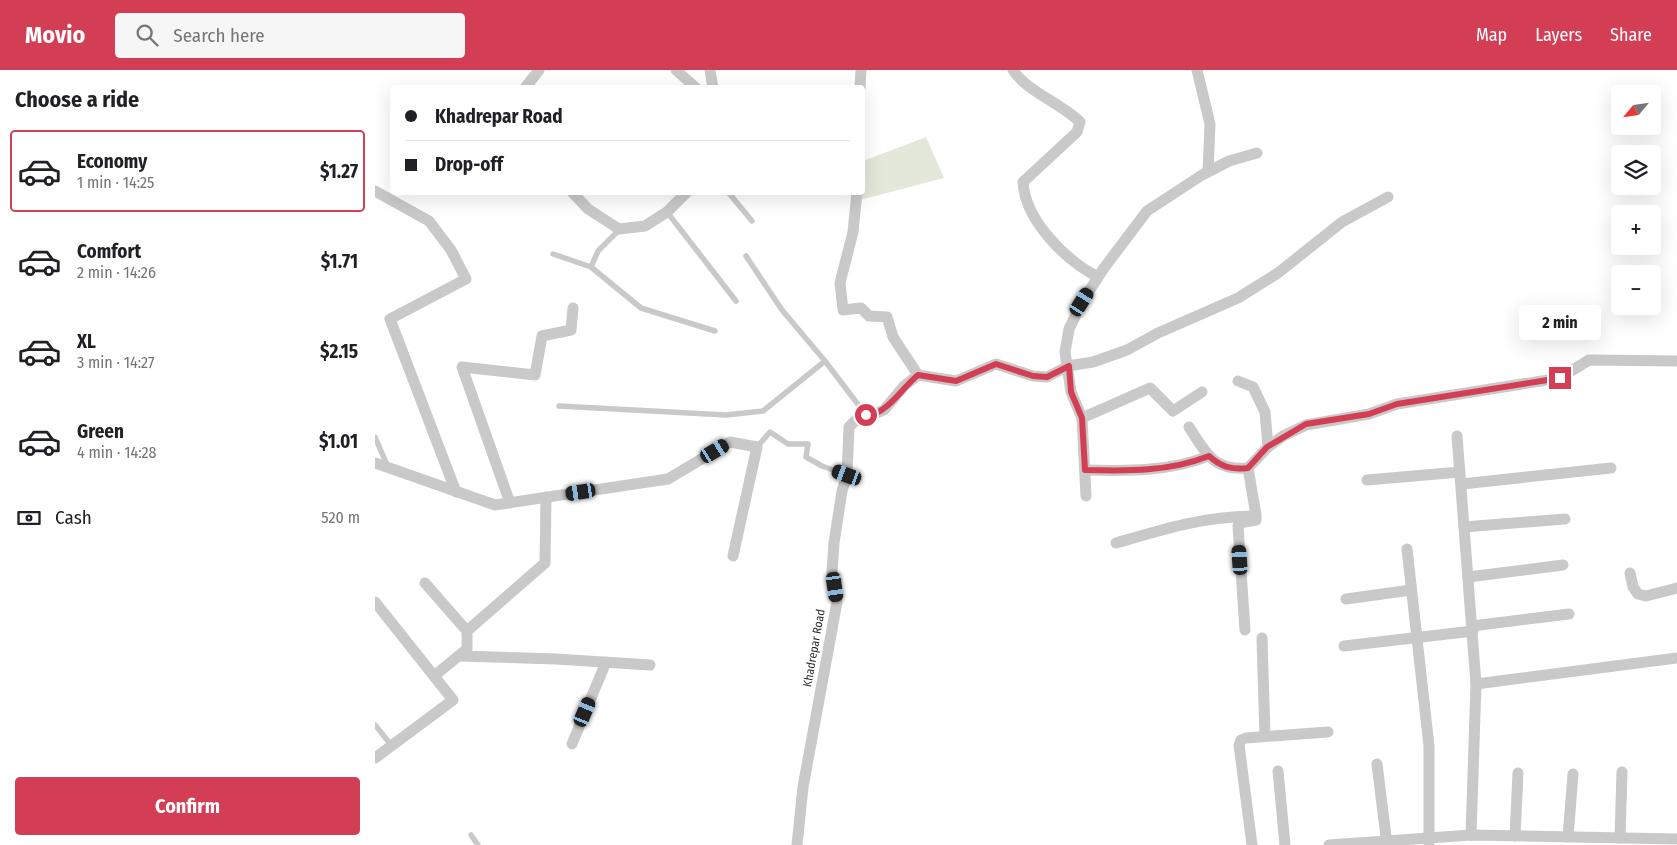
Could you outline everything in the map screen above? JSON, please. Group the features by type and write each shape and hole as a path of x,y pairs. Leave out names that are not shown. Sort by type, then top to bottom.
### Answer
{"street":[{"path":"527,85 539,70"},
{"path":"676,70 692,85"},
{"path":"710,70 712,85"},
{"path":"860,85 861,70"},
{"path":"1013,70 1035,89 1070,112 1080,122 1077,132 1023,182 1023,192 1041,228 1051,240 1078,267 1098,276"},
{"path":"1197,70 1210,124 1208,172"},
{"path":"1086,496 1082,418 1071,392 1069,366 1065,352 1069,329 1082,302 1098,276 1147,211 1208,172 1229,161 1257,153"},
{"path":"375,191 429,221 451,250 466,279 390,319 456,492"},
{"path":"575,195 588,209 619,229 645,226 667,212 684,195"},
{"path":"857,195 853,232 839,284 843,308 845,310 861,308 869,316 887,317 893,337 918,375 956,381 996,364 1033,376 1047,377 1069,366 1093,362 1127,350 1158,333 1226,304 1278,274 1342,222 1388,197"},
{"path":"510,503 462,367 535,375 542,336 571,330 573,308"},
{"path":"1248,468 1267,447 1306,424 1369,414 1397,404 1560,378 1589,360 1677,361"},
{"name":"Khadrepar Road","path":"797,845 803,787 837,602 832,572 834,543 842,491 847,475 849,427 853,421 884,410 904,386 918,375"},
{"path":"1238,381 1253,387 1265,412 1267,447"},
{"path":"1082,418 1150,388 1173,411 1202,392"},
{"path":"1189,427 1209,456 1219,466 1248,468"},
{"path":"1457,436 1476,684 1476,838"},
{"path":"375,463 495,505 668,479 730,442 757,447 733,556"},
{"path":"1085,470 1155,470 1186,465 1209,456"},
{"path":"1245,630 1238,526 1239,523 1256,520 1248,468"},
{"path":"1367,480 1461,478 1611,468"},
{"path":"467,631 545,563 546,498"},
{"path":"1116,544 1189,522 1215,517 1256,516"},
{"path":"1464,528 1565,519"},
{"path":"1407,549 1429,746 1429,841"},
{"path":"1468,577 1563,565"},
{"path":"1630,573 1633,587 1638,594 1646,596 1677,588"},
{"path":"425,583 467,631 467,649 434,676"},
{"path":"1346,599 1411,590"},
{"path":"375,602 453,700 375,758"},
{"path":"1344,646 1417,638 1569,614"},
{"path":"1262,638 1265,736"},
{"path":"459,656 650,665"},
{"path":"1476,684 1677,658"},
{"path":"571,744 606,662"},
{"path":"1252,845 1239,745 1241,740 1265,736 1328,732"},
{"path":"1377,764 1387,842"},
{"path":"1278,771 1285,845"},
{"path":"1619,838 1622,772"},
{"path":"1515,836 1518,773"},
{"path":"1568,837 1573,774"},
{"path":"1333,845 1515,836 1677,838"}],"lane":[{"path":"729,195 751,222"},
{"path":"667,212 736,301"},
{"path":"591,267 598,251 619,229"},
{"path":"553,254 591,267 641,308 715,331"},
{"path":"746,256 782,310 825,361 866,415"},
{"path":"559,406 726,415 763,411 825,361"},
{"path":"757,447 770,432 788,444 808,444 806,457 822,466 847,475"},
{"path":"375,437 388,468"},
{"path":"375,725 392,746"},
{"path":"471,835 478,845"}],"shaded area":[{"path":"926,137 944,178 860,200 860,195 865,195 865,160"}],"route":[{"path":"866,415 869,416 884,410 904,386 918,375 956,381 996,364 1033,376 1047,377 1069,366 1071,392 1076,408 1082,418 1085,470 1155,470 1186,465 1209,456 1219,466 1238,469 1248,468 1267,447 1306,424 1369,414 1397,404 1455,393 1560,378"}]}
